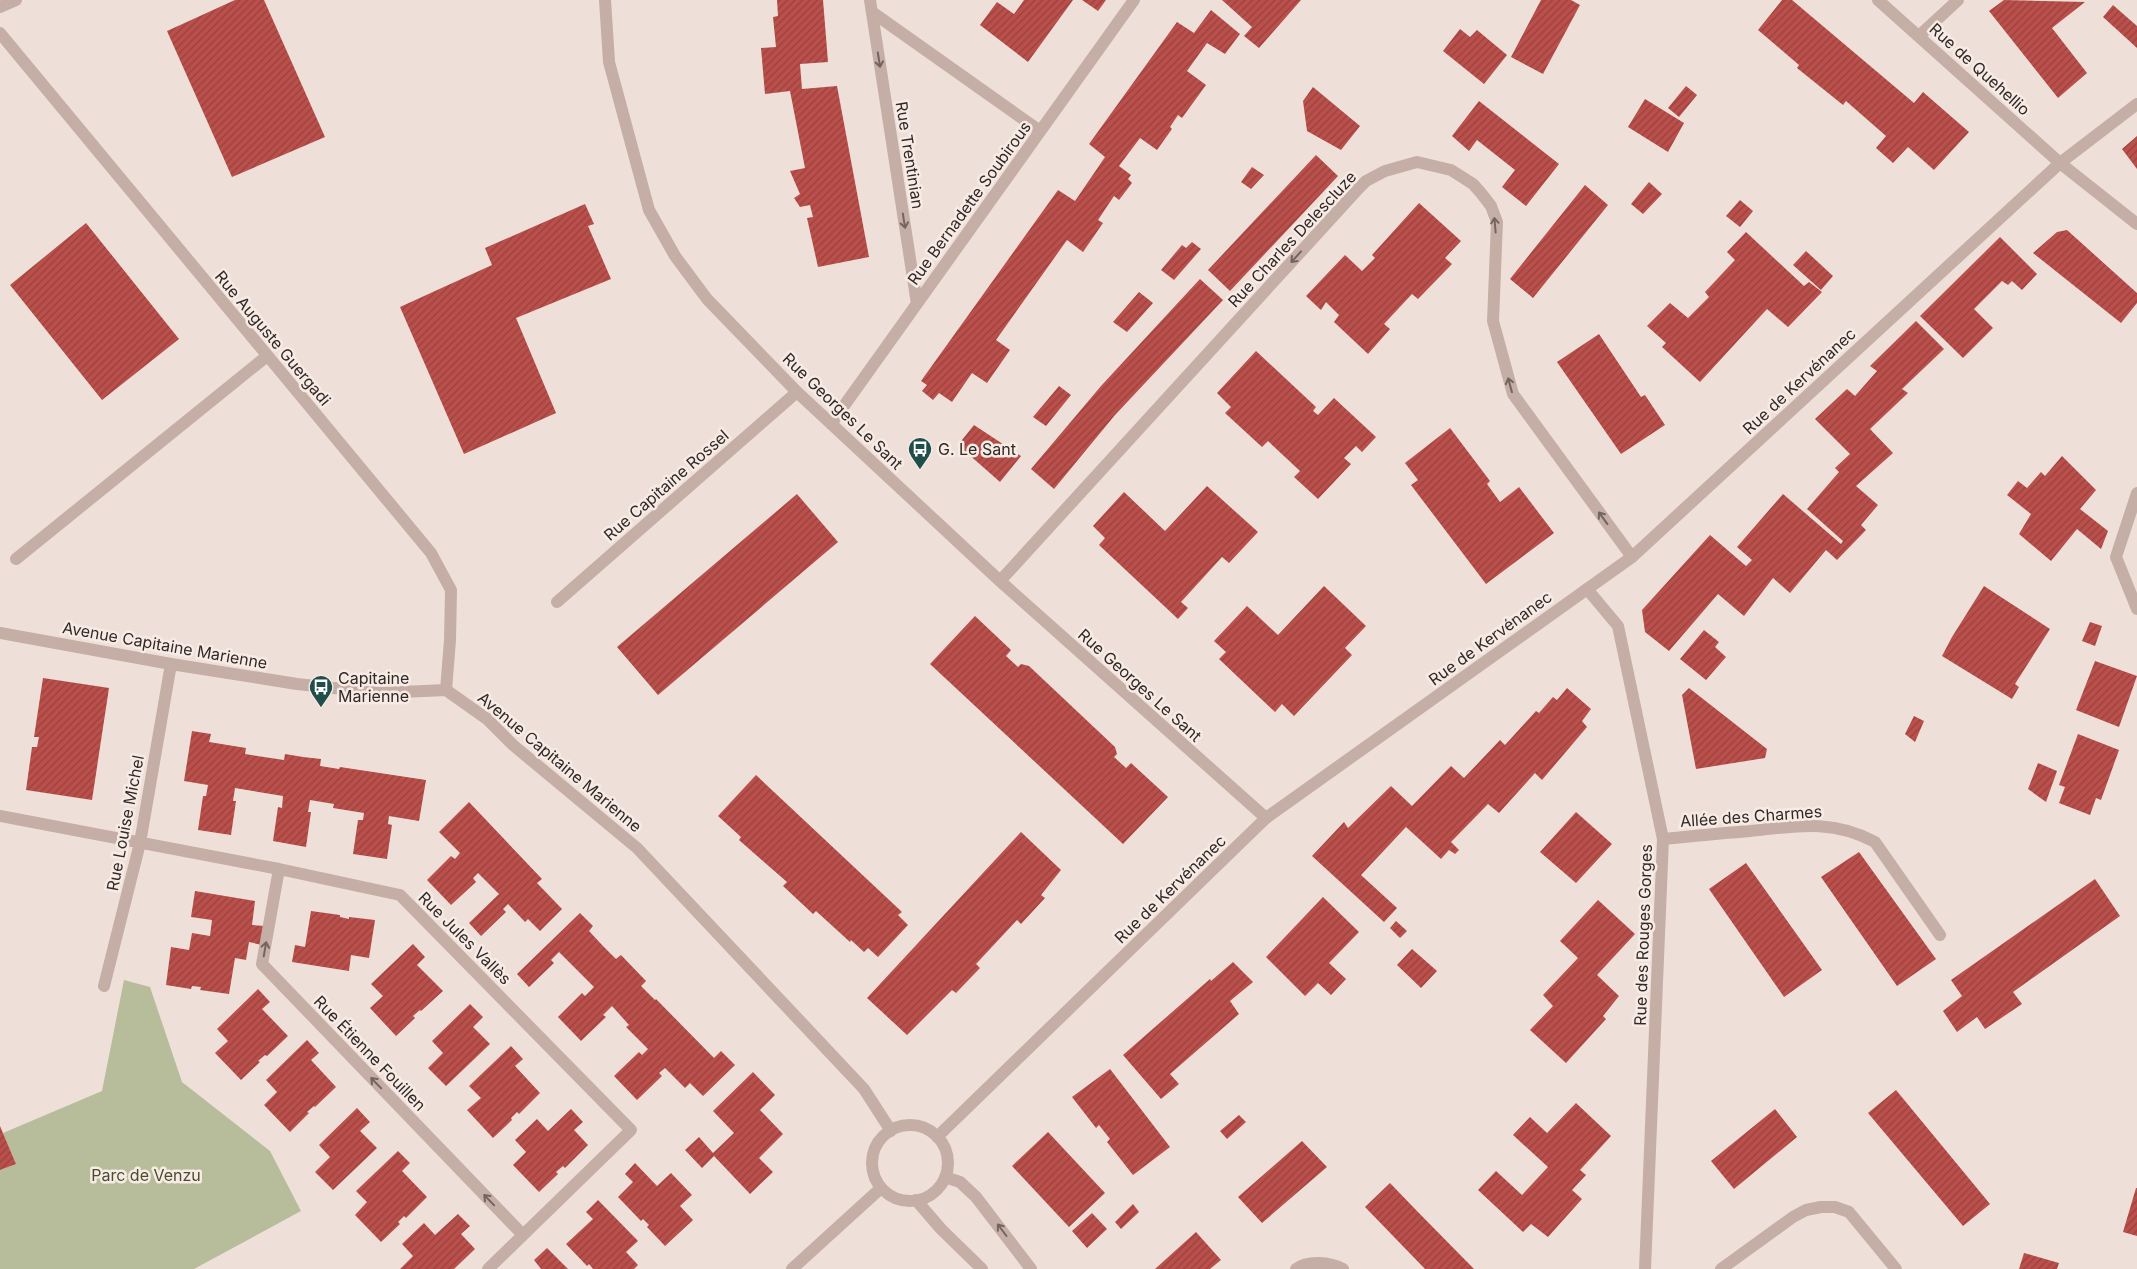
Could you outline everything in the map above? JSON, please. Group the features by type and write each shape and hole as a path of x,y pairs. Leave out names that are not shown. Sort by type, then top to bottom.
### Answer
{"street":[{"path":"0,7 16,0"},
{"name":"Rue Georges Le Sant","path":"605,0 608,62 649,210 675,256 708,299 797,392 831,424 1000,581 1266,818"},
{"name":"Rue Bernadette Soubirous","path":"831,424 1134,0"},
{"name":"Rue de Quehellio","path":"1878,0 2060,163 2137,224"},
{"path":"1919,36 1958,0"},
{"name":"Rue Trentinian","path":"871,6 1040,131"},
{"name":"Rue Trentinian","path":"871,6 917,304"},
{"name":"Rue Auguste Guergadi","path":"0,34 430,553 451,590 446,690"},
{"name":"Rue de Kervénanec","path":"937,1137 1266,818 1632,557 2060,163 2137,104"},
{"name":"Rue Charles Delescluze","path":"1000,581 1359,188 1366,181 1385,171 1417,162 1439,166 1457,173 1473,184 1491,206 1496,222 1493,321 1513,394 1632,557"},
{"path":"16,559 267,356"},
{"name":"Rue Capitaine Rossel","path":"557,602 797,392"},
{"path":"2137,493 2116,557 2137,609"},
{"name":"Rue des Rouges Gorges","path":"1587,589 1618,626 1663,839 1645,1269"},
{"name":"Avenue Capitaine Marienne","path":"0,633 171,664 297,684 379,693 446,690 487,719 513,745 637,848 864,1089 891,1131"},
{"name":"Rue Louise Michel","path":"104,986 140,843 171,664"},
{"name":"Rue Jules Vallès","path":"0,816 279,869 400,895 631,1130 488,1269"},
{"name":"Allée des Charmes","path":"1663,839 1810,825 1845,829 1861,834 1875,842 1940,935"},
{"name":"Rue Étienne Fouillen","path":"279,869 262,964 523,1235"},
{"path":"911,1125 923,1127 934,1132 937,1137 942,1142 948,1164 945,1177 939,1188 929,1196 916,1200 904,1200 891,1196 881,1188 874,1177 872,1165 874,1152 880,1140 899,1127 911,1125"},
{"path":"945,1177 960,1182 976,1197 1031,1269"},
{"path":"792,1269 881,1188"},
{"path":"916,1200 941,1229 982,1269"},
{"path":"1721,1269 1793,1217 1806,1210 1820,1207 1835,1207 1849,1212 1896,1269"},
{"path":"1296,1269 1311,1264 1325,1263 1343,1269"}],"green space":[{"name":"Parc de Venzu","path":"124,980 150,987 182,1082 270,1151 301,1211 194,1269 0,1269 0,1170 16,1164 3,1133 102,1091"}],"building":[{"path":"235,0 264,0 325,137 232,177 167,31"},
{"path":"777,0 823,0 828,62 800,64 802,89 837,86 869,257 818,267 807,218 813,217 810,205 800,207 794,198 800,194 790,171 805,168 790,91 765,94 761,48 776,47 773,17 778,16"},
{"path":"1024,0 1073,0 1028,62 980,25 997,2 1014,14"},
{"path":"1082,0 1106,0 1098,11"},
{"path":"1222,0 1301,0 1259,48 1244,36 1252,27"},
{"path":"1541,0 1571,0 1580,5 1543,74 1511,57"},
{"path":"1782,0 1792,0 1914,103 1923,92 1969,132 1934,170 1908,147 1893,163 1876,148 1886,136 1846,101 1843,105 1797,68 1799,65 1758,30"},
{"path":"2004,0 2085,2 2052,28 2087,73 2058,98 1989,11"},
{"path":"2113,5 2137,26 2137,48 2103,17"},
{"path":"1211,10 1240,34 1225,54 1207,43 1187,71 1206,85 1182,118 1178,115 1170,127 1172,129 1157,150 1140,138 1119,166 1131,175 1128,179 1132,183 1119,200 1114,196 1098,220 1103,223 1083,252 1067,240 996,340 1010,350 987,383 972,373 952,402 939,393 933,400 922,391 927,385 921,381 1058,190 1075,201 1105,157 1089,144 1177,22 1194,33"},
{"path":"1460,29 1470,37 1477,30 1507,55 1484,84 1443,51"},
{"path":"1686,86 1697,95 1679,117 1668,108"},
{"path":"1313,87 1360,126 1341,150 1307,131 1303,101"},
{"path":"1645,99 1684,123 1668,152 1628,127"},
{"path":"1479,101 1559,164 1526,206 1502,187 1515,170 1477,140 1469,151 1452,136"},
{"path":"2137,136 2137,169 2122,149"},
{"path":"1316,155 1338,176 1230,291 1208,270"},
{"path":"1252,167 1264,175 1251,189 1241,182"},
{"path":"1649,182 1662,194 1643,214 1631,204"},
{"path":"1585,185 1608,205 1533,298 1510,279"},
{"path":"1740,200 1753,211 1740,227 1726,216"},
{"path":"1419,203 1461,241 1445,258 1452,264 1418,299 1412,294 1384,324 1390,329 1368,354 1334,322 1339,315 1326,302 1321,310 1306,296 1345,255 1362,271 1375,258 1372,255"},
{"path":"585,204 594,224 588,226 611,279 516,318 556,413 464,454 400,307 492,265 485,248"},
{"path":"86,223 179,339 102,400 10,285"},
{"path":"2067,230 2137,293 2137,303 2121,323 2033,253 2057,232"},
{"path":"1746,232 1804,286 1809,282 1822,292 1788,327 1767,309 1700,382 1662,347 1666,343 1647,326 1670,303 1688,318 1709,297 1705,292 1735,260 1727,252"},
{"path":"2000,237 2037,274 2022,290 2012,281 2008,285 2002,281 1974,309 1993,328 1963,358 1920,316"},
{"path":"1192,242 1201,249 1174,280 1161,270 1182,245 1186,248"},
{"path":"1806,251 1833,276 1821,290 1793,265"},
{"path":"1200,279 1223,300 1115,415 1054,489 1031,469 1101,386"},
{"path":"1139,292 1153,303 1127,332 1113,322"},
{"path":"1916,321 1944,349 1902,389 1908,393 1870,429 1893,453 1856,486 1878,505 1861,525 1866,530 1837,560 1826,550 1790,593 1773,578 1744,616 1718,594 1669,651 1645,632 1642,610 1710,535 1746,566 1752,560 1737,547 1783,494 1841,544 1843,541 1807,509 1839,472 1835,468 1850,454 1815,419 1847,389 1855,396 1877,371 1870,366"},
{"path":"1599,334 1641,397 1645,395 1665,425 1621,454 1557,362"},
{"path":"1256,351 1316,407 1313,411 1318,415 1334,398 1376,437 1362,452 1356,446 1344,458 1351,464 1318,499 1294,477 1300,471 1268,441 1262,447 1225,413 1231,407 1217,393"},
{"path":"1059,386 1071,395 1046,426 1033,417"},
{"path":"974,425 1021,456 1000,482 958,445"},
{"path":"1450,428 1490,481 1487,484 1500,502 1519,487 1554,533 1486,584 1411,485 1418,480 1405,463"},
{"path":"2062,456 2096,490 2080,509 2108,531 2101,549 2077,529 2051,561 2019,534 2031,514 2007,495 2018,481 2027,488 2041,472 2045,476"},
{"path":"1207,486 1258,532 1229,563 1222,557 1181,602 1188,608 1178,619 1099,545 1105,538 1093,526 1124,492 1165,531"},
{"path":"797,494 838,542 658,695 617,647"},
{"path":"1324,586 1366,626 1345,648 1352,655 1294,716 1282,704 1275,712 1219,659 1226,652 1214,641 1247,606 1278,635"},
{"path":"1984,586 2050,629 2015,684 2019,687 2012,699 1942,656"},
{"path":"975,616 1011,650 1006,656 1018,667 1021,664 1029,666 1115,747 1117,754 1114,757 1126,768 1131,763 1168,797 1123,844 930,664"},
{"path":"2090,622 2102,626 2095,646 2082,641"},
{"path":"1704,630 1719,642 1715,647 1726,657 1706,680 1680,659"},
{"path":"2095,661 2137,676 2119,727 2076,710"},
{"path":"43,678 109,688 92,800 26,790 32,747 37,747 39,737 34,737"},
{"path":"1567,688 1591,709 1582,721 1587,727 1542,780 1535,773 1499,813 1488,804 1451,842 1459,850 1455,854 1449,850 1441,859 1406,827 1361,875 1397,908 1384,922 1312,856 1344,822 1348,828 1391,786 1412,806 1451,766 1464,778 1500,740 1505,745 1536,711 1539,713 1553,697 1557,700"},
{"path":"1689,688 1767,749 1765,758 1696,769 1682,695"},
{"path":"1914,716 1924,721 1915,742 1905,734"},
{"path":"192,731 211,734 209,742 246,748 245,754 284,760 285,754 321,759 320,766 339,769 340,767 426,780 419,821 389,816 388,824 392,825 387,859 353,854 358,820 363,820 364,813 333,808 334,804 310,800 308,812 311,812 306,847 273,841 278,807 282,808 283,796 235,788 233,801 236,801 231,835 198,830 203,796 206,796 208,785 184,781"},
{"path":"2078,734 2119,750 2101,800 2096,798 2090,815 2059,803 2065,787 2059,785"},
{"path":"2038,763 2057,771 2046,802 2028,789"},
{"path":"756,775 902,912 898,915 908,925 878,957 868,948 864,952 851,940 850,942 816,911 813,914 783,886 787,882 739,840 741,837 718,816"},
{"path":"469,802 542,879 537,883 562,909 540,931 528,919 525,922 508,904 503,909 506,912 481,936 469,923 499,894 478,873 473,878 476,882 451,905 427,880 451,856 455,859 460,853 439,832"},
{"path":"1576,812 1612,844 1576,883 1540,852"},
{"path":"1021,832 1061,870 1041,895 1045,898 1021,924 1017,920 976,964 980,968 956,993 952,990 907,1035 867,998"},
{"path":"1859,852 1936,959 1897,986 1821,877"},
{"path":"1746,863 1822,970 1784,997 1709,889"},
{"path":"2095,879 2120,916 2013,992 2022,1004 1985,1029 1977,1017 1957,1032 1943,1011 1962,996 1951,980"},
{"path":"195,891 255,901 252,925 265,926 262,945 249,942 246,960 235,958 229,994 200,990 201,987 192,986 191,989 166,985 171,947 189,950 192,933 210,936 212,920 191,917"},
{"path":"1323,897 1359,932 1329,963 1346,979 1331,995 1318,983 1305,996 1266,957"},
{"path":"1598,900 1635,934 1597,975 1619,996 1603,1016 1606,1019 1566,1063 1530,1030 1553,1006 1543,995 1578,958 1560,941"},
{"path":"311,911 340,915 340,917 349,919 349,917 375,920 369,958 351,955 349,971 292,962 295,945 305,947"},
{"path":"580,913 593,926 589,931 616,959 621,955 646,981 641,986 714,1058 721,1051 735,1065 703,1096 690,1083 685,1088 665,1068 659,1073 662,1076 637,1100 614,1076 639,1052 642,1055 648,1049 626,1027 629,1025 612,1006 603,1015 606,1017 581,1041 558,1017 582,993 585,996 594,987 559,952 551,960 554,963 529,987 517,974"},
{"path":"1396,921 1407,931 1400,938 1390,928"},
{"path":"413,944 425,957 417,965 443,991 413,1016 415,1018 396,1036 370,1008 383,996 371,984"},
{"path":"1412,949 1437,971 1421,988 1397,965"},
{"path":"1233,962 1253,982 1230,1001 1239,1014 1170,1074 1179,1084 1161,1099 1123,1055 1210,979 1211,981"},
{"path":"258,989 270,1002 262,1009 288,1036 267,1056 265,1055 258,1061 260,1062 241,1080 215,1053 228,1041 217,1029"},
{"path":"470,1004 483,1017 473,1027 490,1044 446,1086 428,1068 443,1053 432,1041"},
{"path":"307,1040 319,1053 311,1060 336,1087 307,1112 309,1113 290,1132 264,1105 277,1092 266,1080"},
{"path":"511,1046 523,1059 515,1066 540,1093 519,1114 517,1112 511,1118 512,1120 493,1138 467,1110 481,1098 469,1086"},
{"path":"1110,1069 1170,1147 1133,1175 1107,1142 1110,1139 1099,1125 1096,1128 1072,1097"},
{"path":"753,1072 775,1095 760,1110 783,1134 759,1158 773,1172 750,1194 714,1156 702,1168 685,1150 699,1137 713,1153 734,1133 713,1111"},
{"path":"1896,1090 1990,1204 1963,1226 1868,1113"},
{"path":"1576,1103 1611,1136 1580,1170 1586,1175 1572,1190 1582,1199 1548,1237 1531,1224 1523,1232 1478,1190 1496,1171 1522,1195 1548,1167 1513,1135 1530,1117 1547,1133"},
{"path":"357,1108 370,1122 360,1131 377,1148 333,1190 315,1172 330,1157 319,1145"},
{"path":"571,1109 583,1122 574,1130 588,1145 565,1168 563,1166 556,1172 558,1174 539,1192 513,1165 526,1152 515,1140 537,1119 548,1131"},
{"path":"1775,1109 1797,1137 1734,1189 1711,1161"},
{"path":"1239,1115 1246,1122 1227,1139 1220,1131"},
{"path":"0,1126 16,1164 0,1170"},
{"path":"1048,1132 1105,1193 1069,1227 1012,1166"},
{"path":"1302,1141 1327,1167 1262,1223 1238,1197"},
{"path":"398,1151 410,1163 402,1171 427,1197 406,1218 404,1216 398,1222 400,1224 381,1242 355,1215 367,1202 356,1191"},
{"path":"635,1163 657,1186 671,1173 692,1195 680,1206 693,1220 665,1246 647,1227 649,1225 643,1219 641,1221 618,1197 633,1182 625,1174"},
{"path":"1390,1183 1474,1269 1425,1269 1365,1207"},
{"path":"2137,1188 2137,1236 2123,1232"},
{"path":"598,1200 638,1241 626,1252 638,1265 634,1269 593,1269 589,1264 587,1266 566,1244 593,1219 586,1212"},
{"path":"1133,1204 1139,1212 1121,1229 1115,1222"},
{"path":"1092,1213 1107,1229 1087,1248 1072,1231"},
{"path":"458,1214 470,1226 461,1234 475,1249 454,1269 400,1269 413,1256 402,1244 424,1223 435,1235"},
{"path":"1196,1232 1221,1260 1210,1269 1155,1269"},
{"path":"547,1248 568,1269 541,1269 534,1260"},
{"path":"2024,1253 2059,1263 2057,1269 2019,1269"}],"place":[{"name":"G. Le Sant","path":"920,470"},
{"name":"Capitaine Marienne","path":"321,708"}]}
